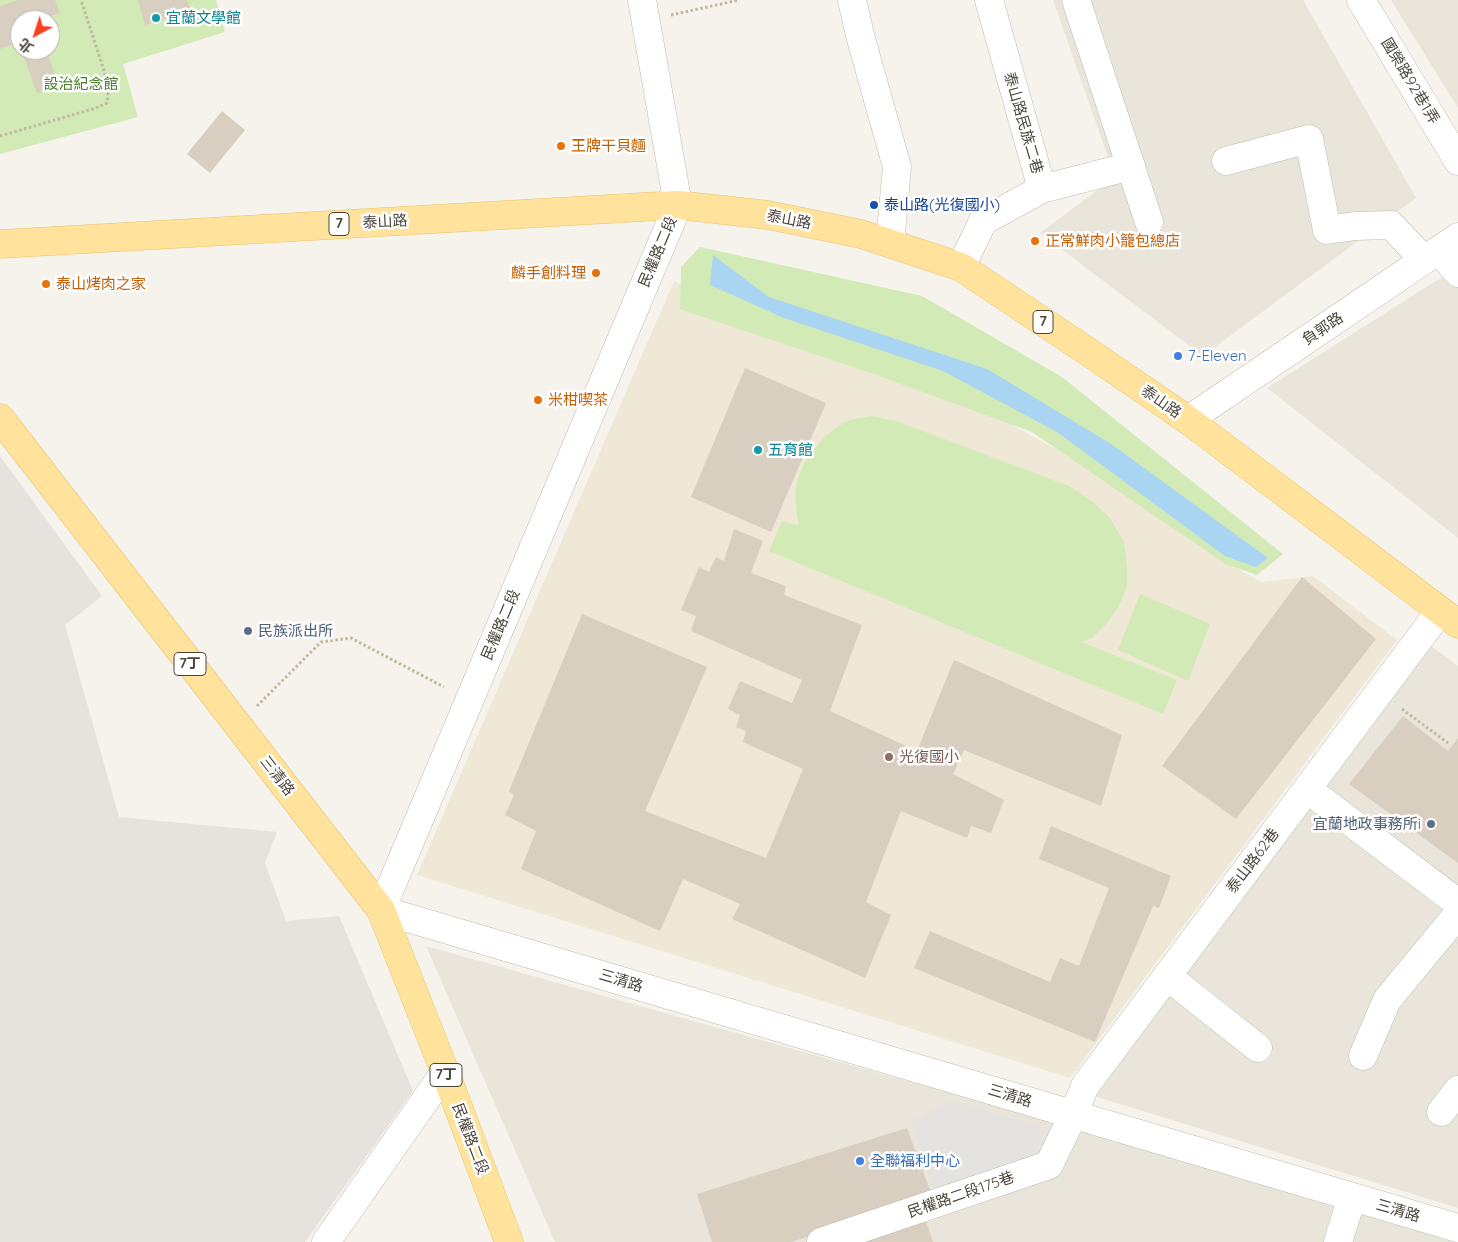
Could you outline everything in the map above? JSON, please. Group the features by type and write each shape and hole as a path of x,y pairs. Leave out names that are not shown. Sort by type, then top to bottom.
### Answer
{"main road":[{"name":"泰山路","path":"0,244 678,205 768,215 861,234 961,267 1188,420 1449,617"},
{"name":"三清路","path":"0,418 381,910"},
{"name":"民權路二段","path":"381,910 509,1242"}],"street":[{"path":"852,0 897,167 890,243"},
{"name":"泰山路民族二巷","path":"961,267 983,221 1042,189 989,0"},
{"path":"1076,0 1149,222"},
{"name":"國榮路92巷1弄","path":"1361,0 1458,161"},
{"name":"民權路二段","path":"381,910 678,205 644,10"},
{"path":"1226,162 1309,138 1327,230 1355,226 1391,225 1440,249 1458,273"},
{"path":"1042,189 1131,166"},
{"name":"負郭路","path":"1188,420 1440,249"},
{"name":"泰山路62巷","path":"1073,1115 1085,1086 1307,789 1449,617"},
{"path":"1307,789 1458,903"},
{"name":"三清路","path":"381,910 1458,1228"},
{"path":"1363,1056 1388,1000 1458,914"},
{"path":"1167,976 1258,1048"},
{"path":"326,1242 445,1072"},
{"path":"1441,1112 1458,1090"},
{"name":"民權路二段175巷","path":"821,1242 1049,1165 1073,1115"},
{"path":"1338,1242 1352,1197"}],"path":[{"path":"0,136 108,103 109,86 81,0"},
{"path":"644,10 739,0"},
{"path":"238,726 321,642 350,638 469,700"},
{"path":"1400,707 1448,743"}],"shaded area":[{"path":"1053,0 1303,0 1416,198 1203,356 1040,233 1115,177"},
{"path":"1391,0 1458,0 1458,108"},
{"path":"1458,267 1458,538 1267,388"},
{"name":"光復國小","path":"674,281 763,333 923,376 1083,464 1208,553 1262,582 1313,576 1397,640 1070,1078 417,875"},
{"path":"0,456 102,596 65,625 119,817 277,832 265,863 286,921 339,916 413,1091 305,1242 0,1242"},
{"path":"1431,646 1458,666 1458,1208 1094,1096"},
{"path":"426,946 1089,1132 1453,1242 555,1242"},
{"path":"950,1101 1052,1130 1037,1156 935,1191 911,1121"}],"green space":[{"name":"設治紀念館","path":"0,0 216,0 225,32 123,64 138,117 0,154"},
{"path":"700,247 922,296 1062,377 1283,554 1257,575 1225,564 1032,432 871,373 680,309 681,267"},
{"path":"871,416 896,421 1069,486 1092,501 1110,518 1124,542 1127,587 1118,608 1105,625 1092,638 1081,642 1177,680 1163,714 769,551 782,521 799,526 796,487 802,468 815,448 840,425 851,420"},
{"path":"1140,594 1210,624 1188,681 1118,650"}],"water":[{"path":"713,255 769,297 987,369 1111,444 1268,558 1256,567 1225,556 1057,432 943,371 784,318 710,285"}],"building":[{"path":"18,0 55,0 59,10 10,10 10,46 0,49 0,6"},
{"name":"宜蘭文學館","path":"138,0 187,0 191,11 145,25"},
{"path":"25,60 50,60 59,85 37,93"},
{"path":"222,111 245,130 210,173 187,154"},
{"name":"五育館","path":"745,368 826,403 771,532 691,497"},
{"path":"734,529 763,541 751,573 786,586 784,595 862,625 830,711 917,751 954,660 1122,735 1101,806 964,750 953,774 1004,800 991,833 971,826 967,838 901,811 866,902 891,915 865,978 732,919 740,904 683,879 660,931 521,869 536,831 505,815 514,795 509,791 582,614 707,667 645,811 766,858 803,769 743,742 746,731 736,727 740,715 728,709 740,681 792,703 802,680 691,631 696,616 681,610 699,567 709,572 716,557 724,561"},
{"path":"1302,577 1376,639 1236,819 1162,766"},
{"name":"宜蘭地政事務所i","path":"1403,716 1448,751 1458,738 1458,863 1349,784"},
{"path":"1051,826 1171,876 1159,908 1153,906 1095,1042 914,968 930,931 1050,982 1060,958 1079,966 1109,888 1039,859"},
{"name":"全聯福利中心","path":"907,1128 933,1198 791,1242 712,1242 697,1194"},
{"path":"926,1221 933,1242 865,1242"}],"place":[{"name":"宜蘭文學館","path":"156,18"},
{"name":"王牌干貝麵","path":"561,146"},
{"name":"泰山路(光復國小)","path":"874,205"},
{"name":"正常鮮肉小籠包總店","path":"1035,241"},
{"name":"麟手創料理","path":"596,273"},
{"name":"泰山烤肉之家","path":"46,284"},
{"name":"7-Eleven","path":"1178,356"},
{"name":"米柑喫茶","path":"538,400"},
{"name":"五育館","path":"758,450"},
{"name":"民族派出所","path":"248,631"},
{"name":"光復國小","path":"889,757"},
{"name":"宜蘭地政事務所i","path":"1431,824"},
{"name":"全聯福利中心","path":"860,1161"}]}
